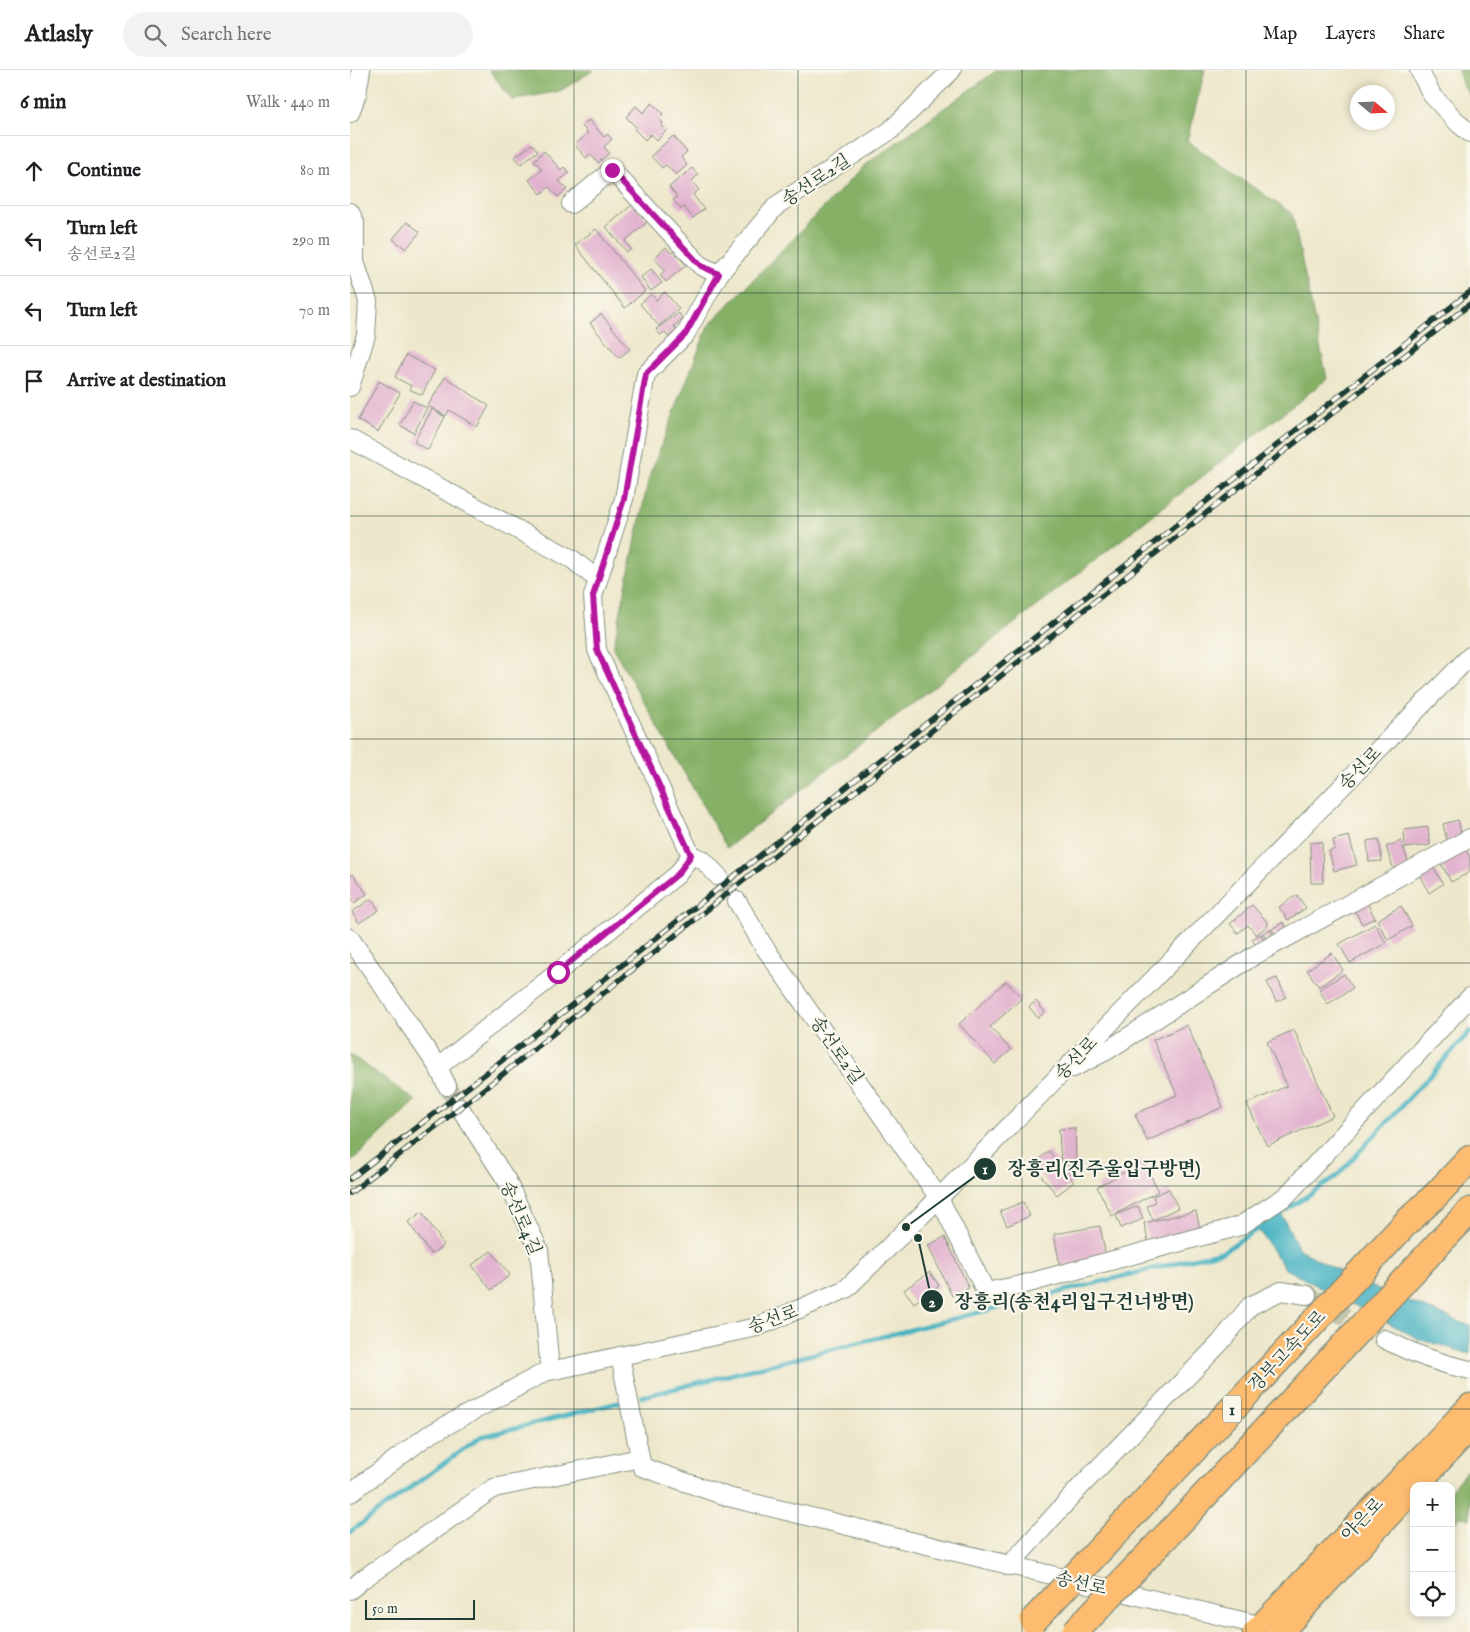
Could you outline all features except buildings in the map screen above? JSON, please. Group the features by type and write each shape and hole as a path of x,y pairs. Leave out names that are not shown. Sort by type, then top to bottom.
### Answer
{"highway":[{"name":"경부고속도로","path":"1028,1626 1406,1223 1470,1159"},
{"name":"1","path":"1076,1632 1470,1211"}],"main road":[{"name":"야은로","path":"1257,1629 1470,1405"},
{"path":"1421,1482 1470,1429"},
{"name":"야은로","path":"1283,1632 1410,1493"}],"street":[{"path":"350,113 357,94 361,70"},
{"name":"송선로2길","path":"691,855 597,650 593,596 624,499 646,374 685,335 719,274 777,205 891,130 952,70"},
{"path":"1419,70 1432,95 1470,133"},
{"path":"571,204 612,170 701,266 719,274"},
{"path":"350,212 355,222 352,262 368,300 366,335 350,388"},
{"path":"350,439 572,559 598,580"},
{"name":"송선로","path":"350,1493 427,1436 550,1370 758,1327 846,1289 939,1198 1470,656"},
{"path":"1058,1076 1108,1050 1255,955 1470,838"},
{"path":"438,1067 678,874 691,855 703,860 719,877"},
{"name":"송선로2길","path":"737,901 763,945 939,1198 986,1292 1021,1285 1240,1226 1286,1196 1470,997"},
{"path":"350,938 438,1067 447,1086"},
{"name":"송선로4길","path":"460,1108 507,1181 539,1250 550,1370"},
{"path":"1009,1566 1080,1487 1219,1344 1250,1306 1281,1291 1307,1295"},
{"path":"1384,1339 1406,1350 1470,1370"},
{"path":"350,1590 494,1488 640,1458 620,1356"},
{"name":"송선로","path":"640,1458 642,1467 728,1497 1257,1629 1283,1632"}],"green space":[{"path":"489,70 594,70 560,91 512,100"},
{"path":"997,70 1205,70 1187,141 1292,214 1327,379 727,848 613,648 649,477 708,326 864,166"},
{"path":"1458,70 1470,70 1470,95 1462,84"},
{"path":"350,1054 416,1101 350,1163"},
{"path":"1470,1467 1470,1519 1461,1516 1455,1521 1455,1484"}],"water":[{"path":"1281,1213 1299,1249 1354,1279 1470,1326 1470,1354 1419,1339 1285,1269 1257,1228"}],"waterway":[{"path":"641,1397 1224,1251 1336,1177 1470,1032"},
{"path":"350,1532 480,1437 625,1401"}],"tunnel":[{"path":"719,877 737,901"},
{"path":"447,1086 460,1108"},
{"path":"1307,1295 1384,1339"}],"railway":[{"path":"350,1179 1470,292"},
{"path":"350,1193 493,1082 795,839 1470,304"}],"place":[{"name":"장흥리(진주울입구방면)","path":"906,1227"},
{"name":"장흥리(송천4리입구건너방면)","path":"918,1238"}],"route":[{"path":"558,972 678,874 691,855 597,650 593,596 624,499 634,433 646,374 685,335 719,274 701,266 612,170"}]}
